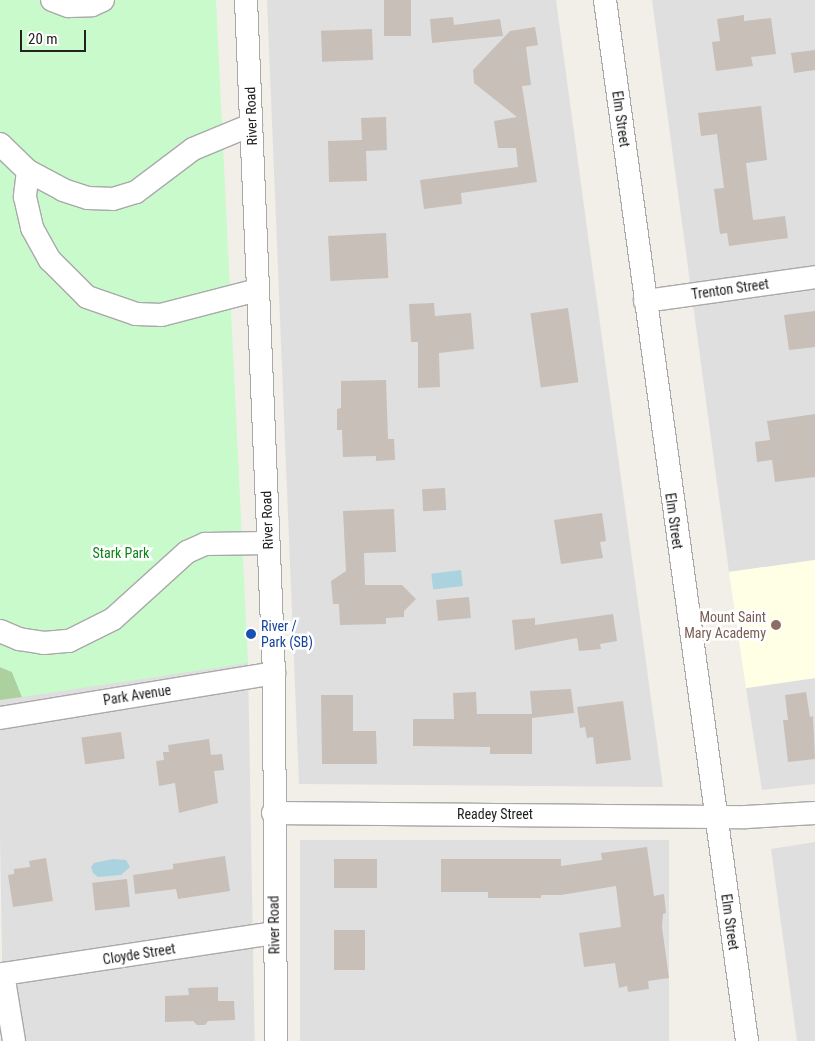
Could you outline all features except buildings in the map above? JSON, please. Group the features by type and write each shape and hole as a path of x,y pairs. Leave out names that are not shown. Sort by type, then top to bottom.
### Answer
{"street":[{"path":"52,0 68,6 92,5 103,0"},
{"name":"River Road","path":"246,0 274,673 273,813 276,1041"},
{"name":"Elm Street","path":"605,0 746,1041"},
{"path":"0,144 28,171 71,193 88,198 113,199 136,192 193,150 251,125"},
{"path":"28,171 25,196 32,228 50,260 87,298 136,314 161,315 258,290"},
{"name":"Trenton Street","path":"645,302 815,277"},
{"path":"0,631 19,639 44,644 69,641 113,619 187,552 204,544 268,543"},
{"name":"Park Avenue","path":"0,718 274,673"},
{"name":"Readey Street","path":"273,813 716,814 779,817 815,813"},
{"name":"Cloyde Street","path":"14,1041 3,974 274,933"}],"shaded area":[{"path":"267,0 556,0 663,787 299,784"},
{"path":"652,0 815,0 815,560 729,572"},
{"name":"Mount Saint Mary Academy","path":"815,560 815,678 746,688 729,572"},
{"path":"248,663 255,1041 4,1041 0,837 0,667"},
{"path":"815,678 815,784 762,790 746,688"},
{"path":"300,840 669,840 669,1041 300,1041"},
{"path":"815,842 815,1041 797,1041 771,849"}],"green space":[{"name":"Stark Park","path":"0,0 216,0 248,663 22,697 12,672 0,667"},
{"path":"0,667 12,672 22,697 0,700"}],"water":[{"path":"461,570 463,586 433,590 431,574"},
{"path":"113,859 126,860 130,867 121,875 98,877 93,873 91,867 94,863"}],"place":[{"name":"Mount Saint Mary Academy","path":"776,625"},
{"name":"River / Park (SB)","path":"251,634"}]}
